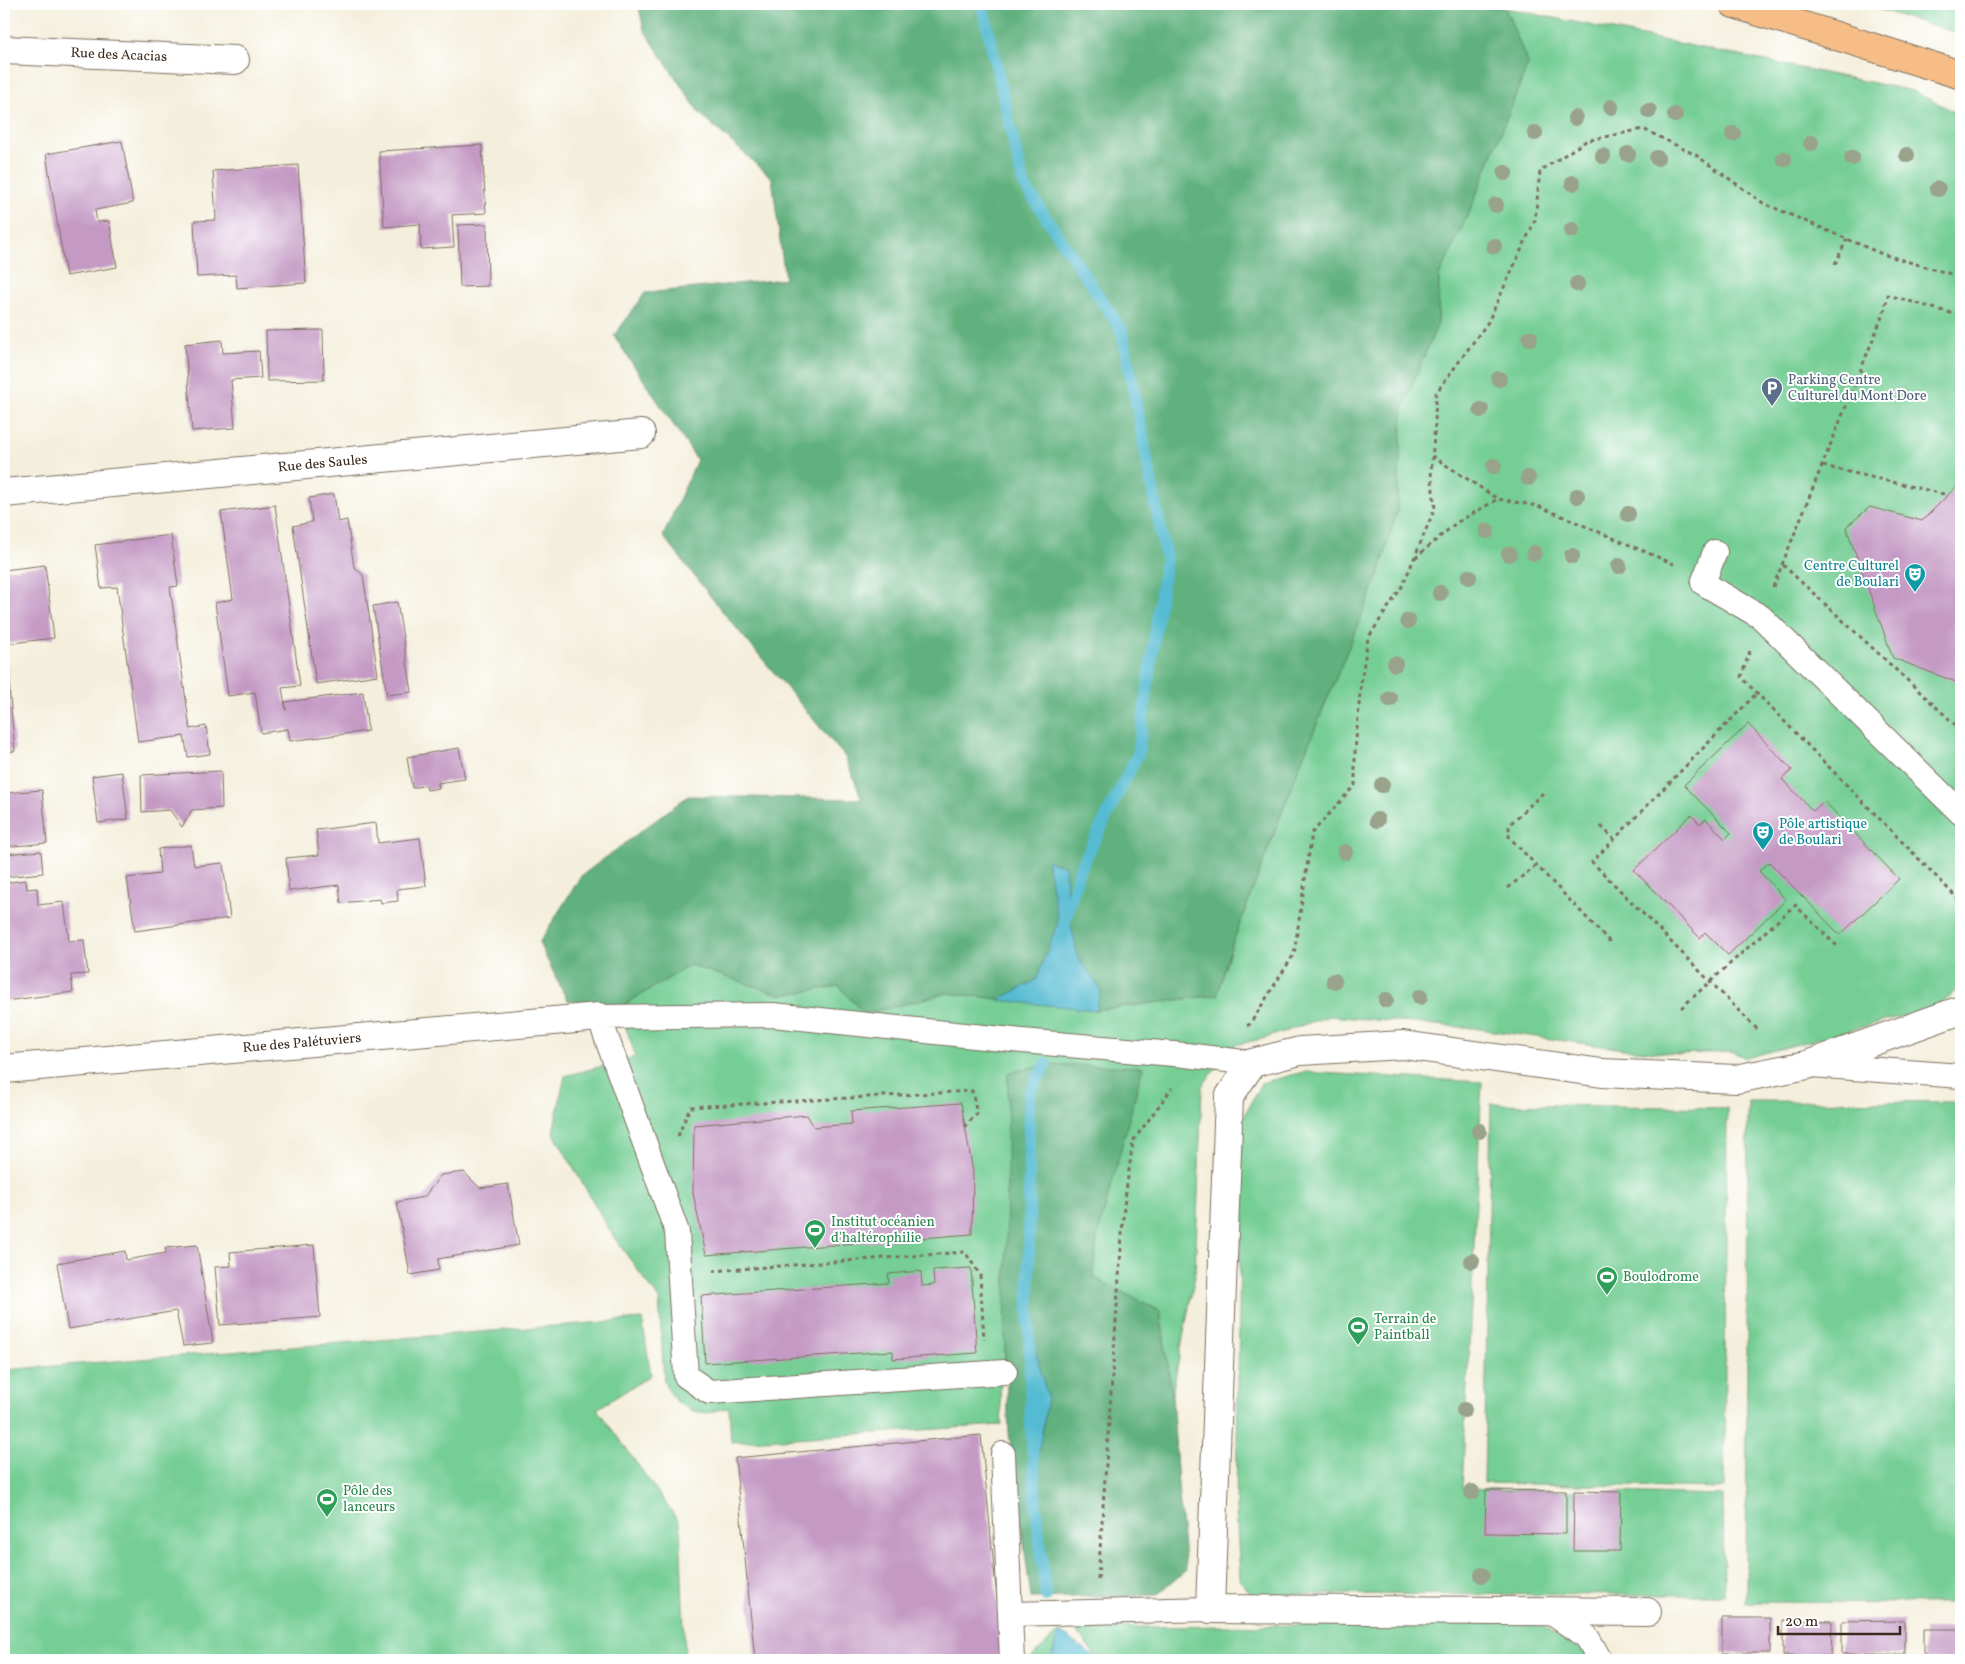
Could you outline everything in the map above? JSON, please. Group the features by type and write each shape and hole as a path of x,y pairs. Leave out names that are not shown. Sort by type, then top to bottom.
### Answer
{"main road":[{"path":"1734,4 1961,75"}],"street":[{"name":"Rue des Acacias","path":"4,50 235,60"},
{"name":"Rue des Saules","path":"4,493 641,434"},
{"path":"1647,1612 1210,1609 1230,1097 1252,1063 1300,1051 1403,1045 1602,1073 1736,1079 1806,1065 1961,1010"},
{"name":"Rue des Palétuviers","path":"4,1069 599,1017"}],"lane":[{"path":"1715,552 1703,583 1761,616 1961,813"},
{"path":"1005,1372 709,1392 686,1376 677,1232 599,1017 773,1016 1252,1063"},
{"path":"1806,1065 1961,1076"},
{"path":"1003,1454 1012,1660"},
{"path":"1010,1614 1210,1609"},
{"path":"1549,1611 1587,1637 1600,1660"}],"path":[{"path":"1099,1612 1098,1587 1123,1216 1133,1141 1191,1062 1193,1056 1250,1024 1294,954 1312,834 1355,784 1355,751 1361,682 1368,638 1403,585 1435,508 1431,472 1436,393 1492,314 1535,220 1540,171 1586,141 1643,129 1696,155 1763,203 1882,254 1961,277"},
{"path":"1835,264 1847,239"},
{"path":"1770,594 1884,312 1888,295 1961,316"},
{"path":"1432,456 1498,499 1538,506 1705,576"},
{"path":"1823,466 1948,494"},
{"path":"1414,559 1456,523 1498,499"},
{"path":"1783,565 1961,730"},
{"path":"1750,648 1741,677 1961,902"},
{"path":"1757,694 1592,862 1757,1029"},
{"path":"1543,793 1510,825 1509,837 1612,944"},
{"path":"1601,826 1614,840"},
{"path":"1508,888 1535,866"},
{"path":"1681,1008 1795,905 1839,948"},
{"path":"659,1180 681,1166 678,1136 690,1107 972,1091 977,1114 965,1126"},
{"path":"680,1273 965,1252 980,1274 984,1348"}],"green space":[{"path":"638,4 1486,4 1505,8 1528,64 1471,208 1439,276 1438,323 1403,407 1397,511 1379,574 1301,762 1230,950 1217,995 1096,1010 947,993 864,1014 839,986 782,995 690,965 619,1008 567,1000 539,943 581,876 688,796 862,799 845,757 722,611 663,536 697,460 614,336 645,293 785,279 772,178 700,114 644,30"},
{"path":"1861,4 1961,4 1961,34"},
{"path":"1505,8 1913,91 1961,115 1961,986 1937,1007 1746,1058 1733,1052 1678,1054 1623,1049 1472,1028 1329,1016 1266,1038 1235,1045 1202,1086 1195,1276 1172,1394 1160,1311 1093,1277 1097,1238 1007,1263 1005,1355 1000,1389 1002,1425 731,1442 729,1407 708,1413 693,1411 676,1402 664,1382 659,1299 613,1236 553,1132 565,1076 636,1057 619,1008 690,965 782,995 839,986 864,1014 947,993 1096,1010 1217,995 1230,950 1301,762 1379,574 1397,511 1403,407 1438,323 1439,276 1471,208 1528,64"},
{"path":"1046,1064 1143,1067 1097,1238 1093,1277 1160,1311 1172,1394 1186,1570 1157,1595 1031,1598 1009,1433 1005,1355 1008,1073"},
{"name":"Terrain de Paintball","path":"1303,1072 1482,1082 1462,1488 1723,1495 1724,1595 1249,1594 1240,1579 1236,1509 1242,1120 1261,1083"},
{"path":"1748,1101 1961,1102 1961,1603 1746,1602"},
{"name":"Boulodrome","path":"1491,1104 1727,1108 1724,1488 1484,1483"},
{"name":"Pôle des lanceurs","path":"642,1319 651,1375 597,1409 680,1523 685,1660 4,1660 4,1370"},
{"path":"1535,1622 1584,1651 1588,1660 1098,1660 1074,1628"},
{"path":"1059,1631 1053,1660 1031,1660 1031,1658"}],"water":[{"path":"1047,861 1065,865 1068,909 1078,957 1101,990 1096,1010 998,1000 1036,980 1058,922"},
{"path":"1029,1326 1048,1398 1034,1478"},
{"path":"1059,1631 1097,1659 1098,1660 1051,1660"}],"building":[{"path":"376,4 409,4 409,5 377,11"},
{"path":"122,141 133,203 95,210 97,222 109,221 117,267 66,276 46,154"},
{"path":"482,145 486,213 452,215 454,247 421,249 420,224 384,227 379,151"},
{"path":"298,165 306,283 237,288 236,275 197,277 194,221 216,220 213,171"},
{"path":"487,224 488,286 460,287 458,225"},
{"path":"323,330 324,380 267,381 266,331"},
{"path":"222,340 223,353 259,351 261,378 231,380 235,428 192,431 185,344"},
{"name":"Centre Culturel de Boulari","path":"1961,482 1961,684 1893,658 1846,527 1870,507 1922,521"},
{"path":"334,494 338,522 347,520 354,567 363,575 378,675 316,684 293,526 312,522 309,498"},
{"path":"275,505 300,686 282,688 286,710 285,702 363,692 368,731 290,741 288,729 261,733 255,692 228,696 215,603 233,599 221,512"},
{"path":"171,535 178,586 170,587 190,729 206,726 210,754 188,757 184,736 138,742 117,587 101,588 95,545"},
{"path":"45,565 54,638 4,644 4,570"},
{"path":"397,602 412,692 387,695 373,606"},
{"path":"7,666 15,751 4,752 4,667"},
{"name":"Pôle artistique de Boulari","path":"1748,724 1792,770 1782,779 1813,811 1824,801 1899,879 1840,935 1769,862 1759,871 1786,900 1728,955 1705,932 1700,938 1634,870 1691,815 1700,824 1706,819 1725,839 1731,833 1684,785"},
{"path":"459,748 465,779 438,783 439,788 427,790 426,785 412,788 407,757"},
{"path":"221,771 222,808 192,810 182,827 170,810 142,812 141,775"},
{"path":"122,772 128,819 98,823 92,776"},
{"path":"42,790 47,843 4,847 4,793"},
{"path":"376,823 378,843 420,838 426,886 397,889 398,901 381,903 380,899 341,903 339,885 289,891 286,858 319,855 316,830"},
{"path":"191,845 194,866 223,863 230,918 135,931 127,878 160,874 158,849"},
{"path":"41,851 43,873 4,877 4,854"},
{"path":"26,880 27,889 37,888 38,905 64,902 69,941 84,940 88,974 71,975 73,992 5,1001 4,883"},
{"path":"961,1103 973,1172 972,1234 706,1255 693,1193 694,1125 807,1115 814,1127 852,1124 851,1111"},
{"path":"464,1172 480,1188 508,1184 519,1245 438,1259 439,1270 410,1275 397,1202 424,1197 441,1175"},
{"path":"197,1245 213,1343 183,1346 176,1311 68,1329 57,1263 125,1251 126,1260 166,1253 165,1248"},
{"path":"314,1245 320,1317 220,1325 215,1267 231,1266 230,1252"},
{"path":"971,1268 977,1353 893,1359 893,1351 705,1363 701,1296 889,1283 888,1274 921,1271 922,1286 934,1285 933,1270"},
{"path":"981,1435 1003,1660 755,1660 735,1458"},
{"path":"1486,1490 1566,1491 1566,1534 1485,1533"},
{"path":"1574,1491 1621,1492 1620,1551 1573,1551"},
{"path":"1722,1618 1770,1618 1770,1653 1722,1653"},
{"path":"1783,1620 1832,1621 1831,1656 1783,1656"},
{"path":"1904,1620 1904,1654 1842,1654 1842,1621"},
{"path":"1924,1629 1961,1629 1961,1660 1924,1660"}],"waterway":[{"path":"982,4 1023,183 1122,331 1166,558 1138,754 1079,871 1064,924"},
{"path":"1046,1064 1029,1094 1029,1326 1031,1424 1036,1506 1046,1597"}],"place":[{"name":"Parking Centre Culturel du Mont Dore","path":"1772,407"},
{"name":"Centre Culturel de Boulari","path":"1915,593"},
{"name":"Pôle artistique de Boulari","path":"1763,851"},
{"name":"Institut océanien d'haltérophilie","path":"815,1249"},
{"name":"Boulodrome","path":"1607,1296"},
{"name":"Terrain de Paintball","path":"1358,1346"},
{"name":"Pôle des lanceurs","path":"327,1518"}]}
